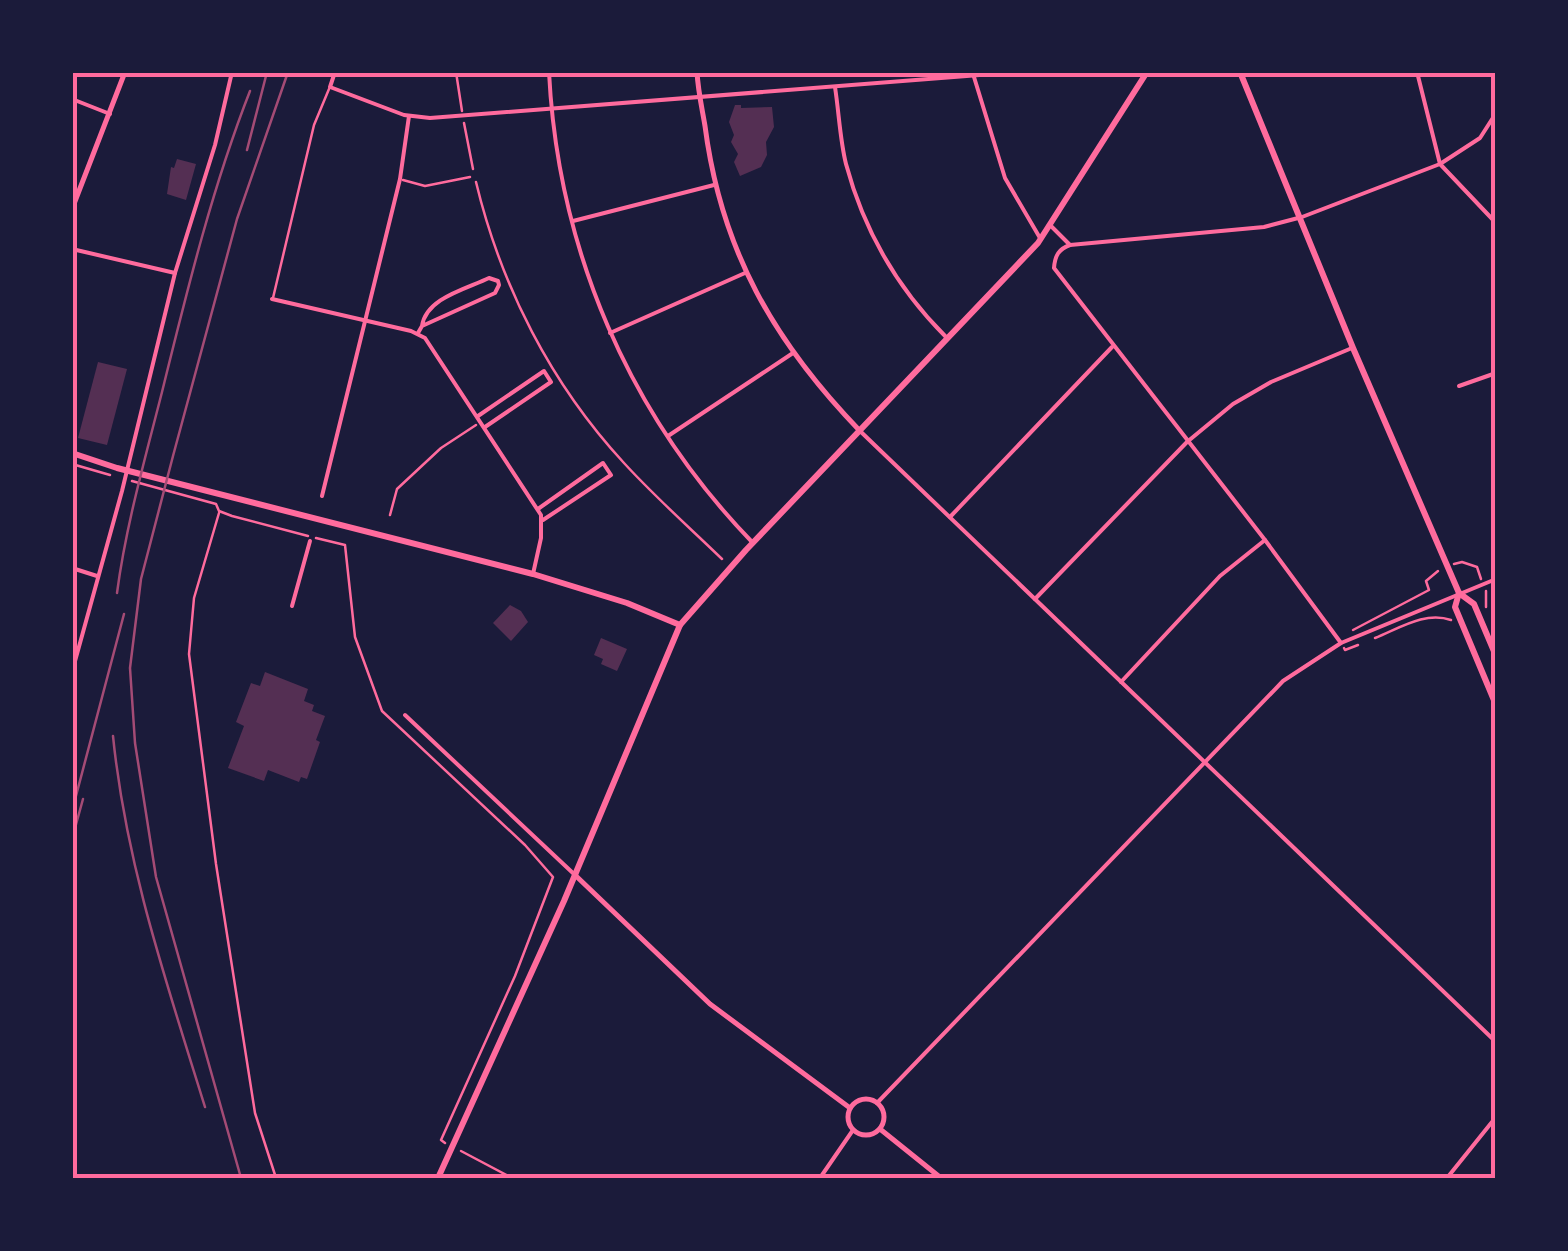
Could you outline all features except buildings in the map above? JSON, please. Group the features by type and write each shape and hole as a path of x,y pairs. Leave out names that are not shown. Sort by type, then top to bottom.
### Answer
{"main road":[{"path":"438,1178 575,875 680,625 752,543 1041,239 1148,72"},
{"path":"1240,72 1459,592 1474,604 1496,656"},
{"path":"72,452 118,468 533,574 626,603 680,625"},
{"path":"1459,592 1455,608 1496,705"}],"street":[{"path":"72,209 125,72"},
{"path":"72,672 122,492 175,273 215,144 232,72"},
{"path":"335,72 330,86 409,116 463,116 1018,72"},
{"path":"550,72 551,109 572,221 588,279 610,333 666,437 710,496 752,543"},
{"path":"698,72 714,185 744,274 792,352 860,431 1496,1042"},
{"path":"1417,72 1440,164 1496,223"},
{"path":"973,74 1005,178 1041,239"},
{"path":"836,88 845,161 860,208 899,284 946,338"},
{"path":"72,99 110,114"},
{"path":"1339,641 1266,540 1054,268 1057,254 1070,244 1264,227 1302,217 1440,164 1480,138 1496,114"},
{"path":"322,496 400,180 409,116"},
{"path":"572,221 714,185"},
{"path":"1050,225 1070,244"},
{"path":"72,249 175,273"},
{"path":"610,333 744,274"},
{"path":"418,333 431,306 489,278 498,281 495,293 422,326"},
{"path":"272,300 418,333 430,345 538,509 542,520 533,574"},
{"path":"950,517 1114,346"},
{"path":"1035,599 1187,442 1233,404 1271,382 1353,348"},
{"path":"666,437 792,352"},
{"path":"544,371 552,382 481,421 544,371"},
{"path":"1459,386 1496,373"},
{"path":"538,509 603,463 611,474 542,520"},
{"path":"1121,682 1220,576 1266,540"},
{"path":"292,606 310,541"},
{"path":"72,568 98,576"},
{"path":"877,1103 1283,681 1339,641 1496,579"},
{"path":"405,715 710,1004 850,1108"},
{"path":"860,1100 877,1103 884,1118 880,1128 867,1135 853,1130 848,1119 850,1108 860,1100"},
{"path":"1447,1178 1496,1117"},
{"path":"880,1128 941,1178"},
{"path":"820,1178 853,1130"}],"lane":[{"path":"272,300 314,125 330,86"},
{"path":"400,180 425,186 470,177"}],"path":[{"path":"456,72 482,207 524,317 554,372 621,460 722,559"},
{"path":"390,515 397,489 441,448 481,421"},
{"path":"72,464 345,545 355,637 374,692 389,720 525,845 553,877 515,976 440,1140 512,1178"},
{"path":"220,511 190,618 189,654 255,1114 276,1178"},
{"path":"1462,562 1477,568 1488,595 1486,608"},
{"path":"1428,577 1429,590 1339,641 1345,650 1440,614"}],"railway":[{"path":"247,150 267,72"},
{"path":"241,1178 156,877 135,743 130,668 141,579 173,456 237,219 288,72"},
{"path":"117,593 136,492 191,278 250,91"},
{"path":"72,811 124,614"},
{"path":"113,736 138,878 205,1107"},
{"path":"72,839 83,799"}]}
